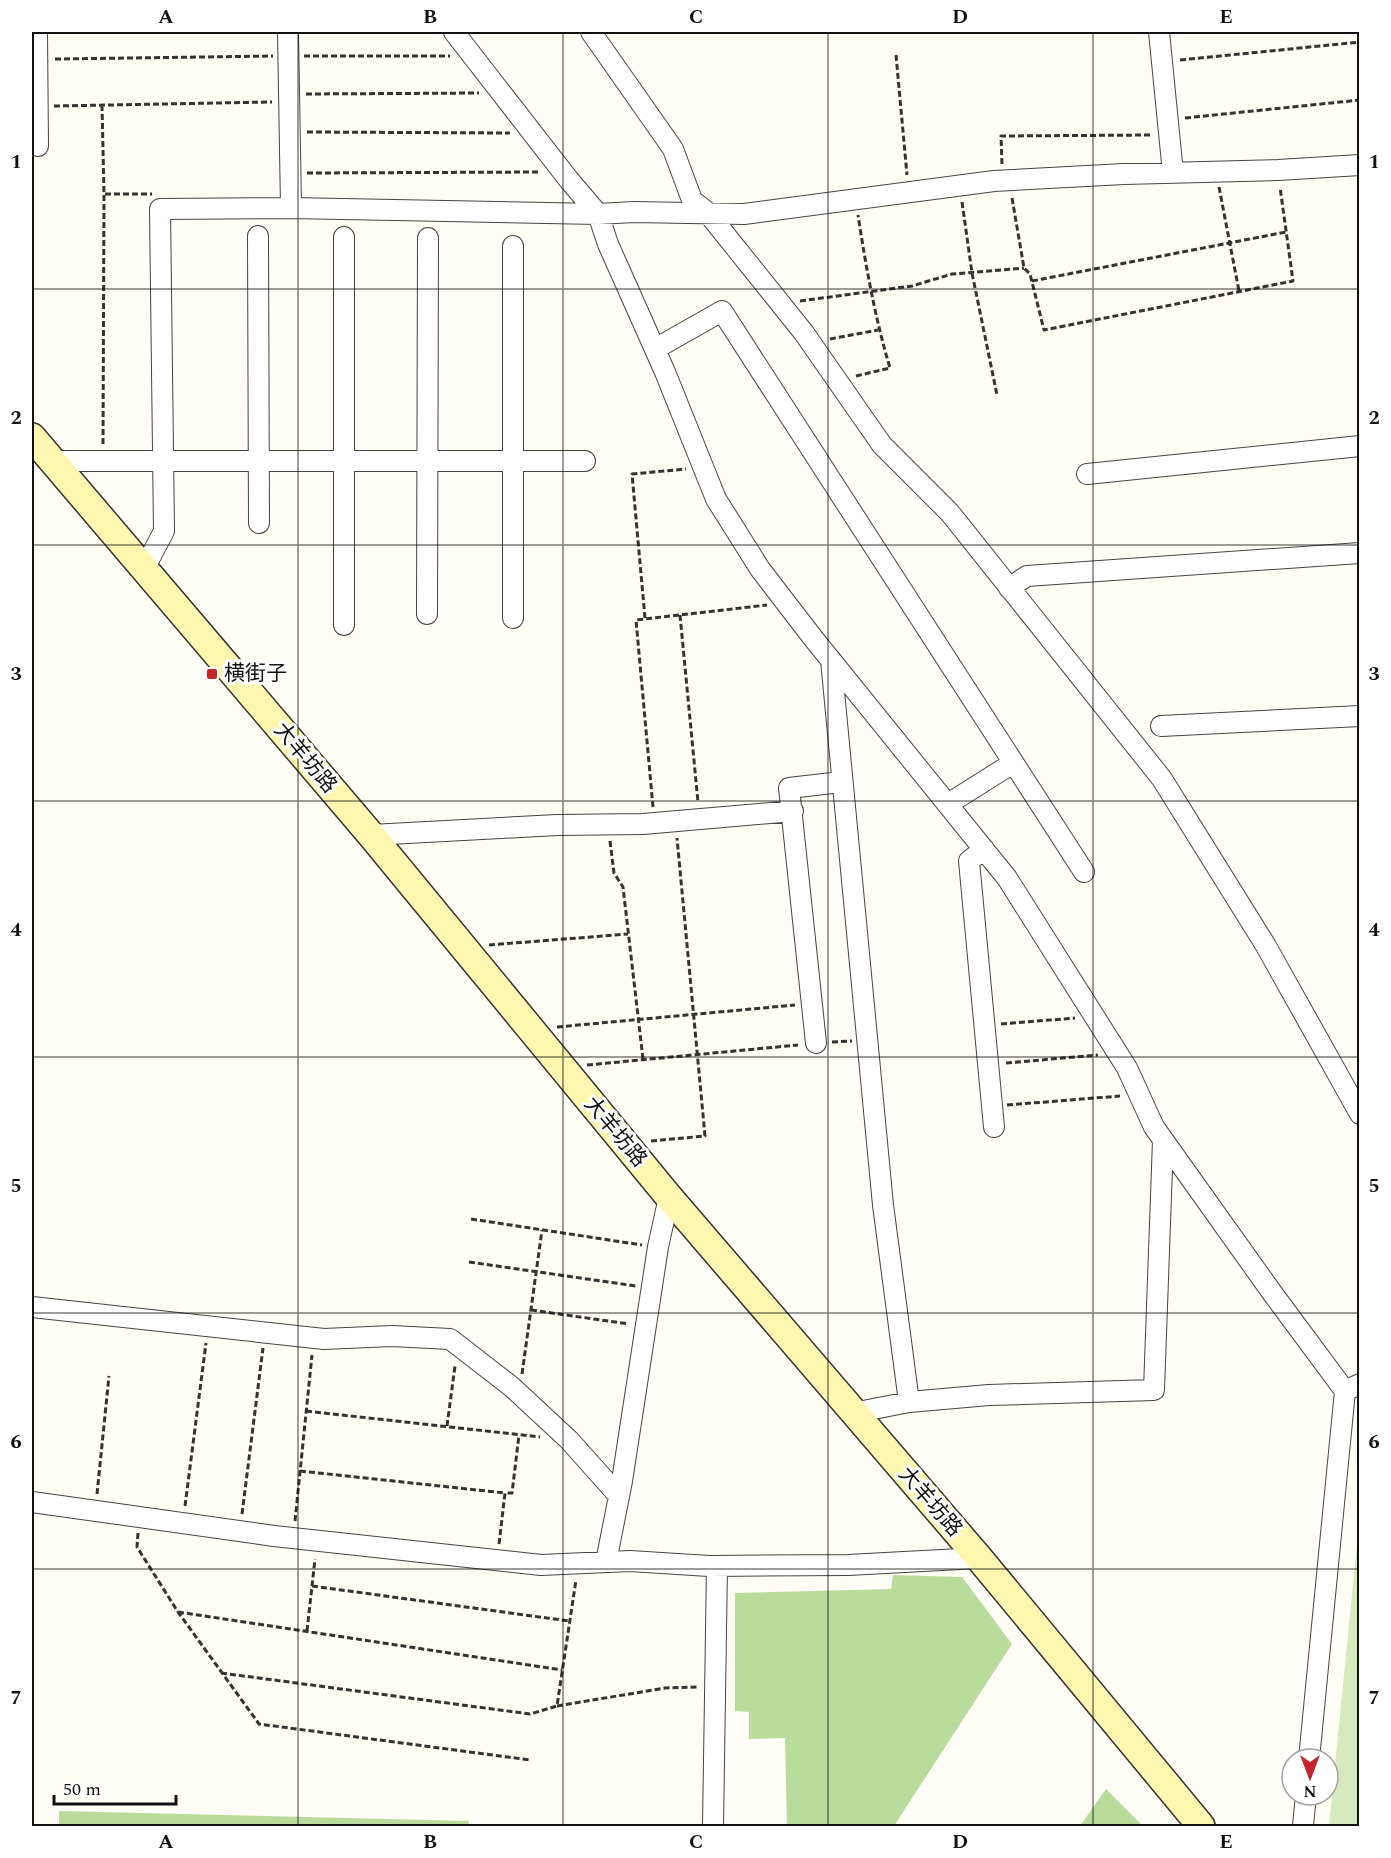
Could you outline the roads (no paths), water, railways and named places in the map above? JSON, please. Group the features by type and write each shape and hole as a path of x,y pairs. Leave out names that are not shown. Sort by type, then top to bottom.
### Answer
{"main road":[{"name":"大羊坊路","path":"32,437 371,835 669,1197 979,1558 1201,1827"}],"street":[{"path":"37,32 38,146"},
{"path":"288,32 291,208"},
{"path":"454,32 598,214 608,244 655,349 716,499 760,569 1006,878 1117,1053 1154,1127 1273,1294 1352,1387 1310,1747"},
{"path":"591,32 673,149 692,200 707,212 781,303 882,445 950,513 1161,779 1266,946 1359,1114"},
{"path":"1159,32 1173,173"},
{"path":"144,569 164,531 160,209 291,208 598,214 707,212 744,214 1006,181 1359,165"},
{"path":"258,236 259,523"},
{"path":"344,237 344,626"},
{"path":"427,614 428,238"},
{"path":"513,246 513,618"},
{"path":"655,349 722,311 1084,872"},
{"path":"1087,474 1359,446"},
{"path":"52,461 585,461"},
{"path":"1009,588 1027,576 1359,554"},
{"path":"831,660 883,1205 909,1402"},
{"path":"1161,726 1359,716"},
{"path":"948,804 1013,763"},
{"path":"816,1043 789,788 841,782"},
{"path":"371,835 557,825 655,823 793,811"},
{"path":"984,849 969,861 994,1127"},
{"path":"853,1413 909,1402 989,1395 1154,1390 1163,1140"},
{"path":"606,1562 619,1496 658,1247 669,1197"},
{"path":"32,1306 313,1338 392,1336 450,1339 519,1394 569,1440 619,1496"},
{"path":"32,1502 317,1541 541,1565 630,1561 717,1566 848,1565 979,1558"},
{"path":"713,1827 717,1566"},
{"path":"1303,1827 1305,1807"}],"place":[{"name":"横街子","path":"212,674"}]}
